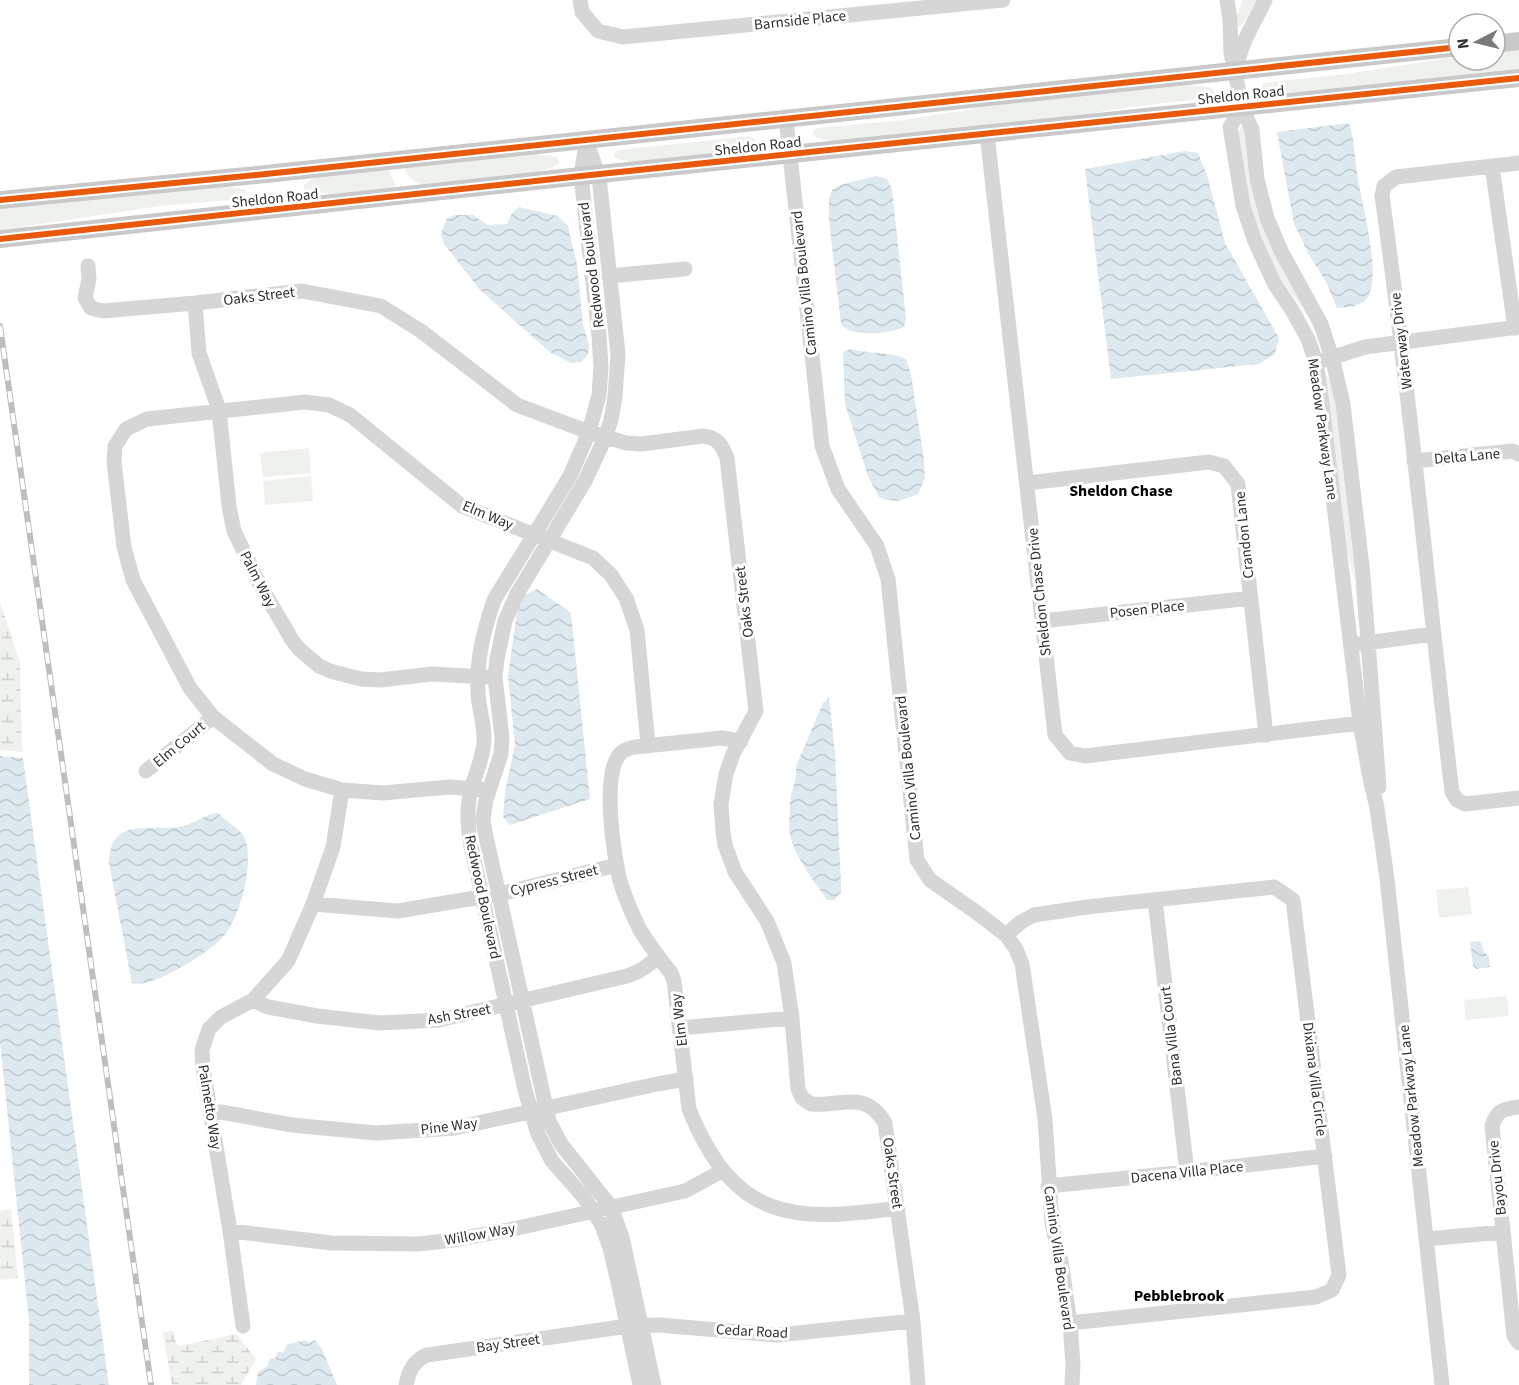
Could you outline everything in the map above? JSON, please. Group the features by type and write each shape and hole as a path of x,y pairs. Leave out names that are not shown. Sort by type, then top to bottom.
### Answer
{"main road":[{"name":"Sheldon Road","path":"0,200 1447,48"},
{"name":"Sheldon Road","path":"0,239 1519,78"}],"street":[{"name":"Barnside Place","path":"580,0 582,12 598,31 623,37 1003,0"},
{"path":"1227,0 1231,53 1242,107"},
{"path":"1230,19 1238,0"},
{"path":"1236,71 1240,50 1265,0"},
{"name":"Meadow Parkway Lane","path":"1242,107 1252,130 1257,179 1267,218 1281,251 1321,324 1343,404 1363,575 1380,784 1377,808"},
{"name":"Meadow Parkway Lane","path":"1242,107 1230,127 1243,206 1254,239 1274,283 1308,339 1316,362 1360,723 1377,808 1442,1385"},
{"name":"Camino Villa Boulevard","path":"786,119 822,446 838,489 877,546 888,579 917,861 930,880 1006,935 1016,949 1025,979 1045,1119 1052,1224 1065,1283 1070,1323 1072,1385"},
{"name":"Sheldon Chase Drive","path":"987,134 1055,735 1070,753 1085,756 1360,723"},
{"name":"Redwood Boulevard","path":"586,140 600,351 599,395 590,432 510,608 499,647 495,677 502,737 501,754 484,809 484,825 523,1002 538,1110 538,1134 552,1161 594,1210 610,1248 654,1385"},
{"name":"Waterway Drive","path":"1519,163 1396,177 1384,186 1382,196 1403,343 1433,634 1454,796 1465,804 1519,798"},
{"path":"1316,362 1365,348 1517,328 1492,166"},
{"name":"Redwood Boulevard","path":"590,175 609,276 618,354 611,420 585,481 494,600 483,634 478,676 484,742 467,817 507,1005 538,1110 549,1121 561,1144 611,1207 622,1237 635,1326 640,1385"},
{"name":"Oaks Street","path":"88,266 89,279 85,297 88,304 95,310 110,311 302,291 381,306 421,332 516,405 604,438 634,444 711,437 717,440 723,448 727,458 756,711 730,762 723,790 721,817 725,845 735,872 774,934 784,963 792,1018 796,1082 802,1098 811,1104 819,1105 860,1102 876,1110 885,1123 913,1322 918,1385"},
{"path":"609,276 685,268"},
{"name":"Palm Way","path":"195,303 199,353 219,410 234,531 285,630 299,650 330,672 362,679 380,680 432,674 495,677"},
{"path":"596,304 613,303"},
{"name":"Elm Way","path":"489,790 429,787 383,793 342,790 305,779 273,764 213,717 190,688 133,580 124,547 114,454 115,446 122,433 140,421 219,410 305,402 335,406 350,415 462,506 593,558 611,575 626,598 637,630 648,745 623,751 615,764 610,805 613,845 621,883 633,914 640,929 671,973 674,981 689,1109 693,1119 722,1171 739,1188 777,1209 795,1213 827,1215 898,1208"},
{"name":"Delta Lane","path":"1414,461 1512,452 1519,454"},
{"name":"Crandon Lane","path":"1027,483 1209,462 1224,466 1238,484 1266,735"},
{"name":"Posen Place","path":"1042,621 1251,598"},
{"path":"1351,644 1433,634"},
{"name":"Elm Court","path":"146,771 213,717"},
{"path":"648,745 722,738 741,741"},
{"name":"Palmetto Way","path":"243,1326 202,1057 205,1035 221,1017 253,1000 288,961 313,904 333,847 342,790"},
{"name":"Cypress Street","path":"313,904 398,911 499,894 617,865"},
{"name":"Dixiana Villa Circle","path":"1006,935 1021,922 1034,915 1155,900 1274,887 1293,900 1340,1275 1332,1290 1316,1297 1070,1323"},
{"name":"Bana Villa Court","path":"1155,900 1187,1172"},
{"name":"Ash Street","path":"253,1000 268,1007 317,1016 380,1023 440,1020 637,973 658,956"},
{"path":"680,1028 792,1018"},
{"name":"Pine Way","path":"210,1113 221,1112 292,1125 376,1133 455,1128 686,1079"},
{"name":"Bayou Drive","path":"1519,1107 1505,1109 1495,1116 1492,1126 1514,1336 1519,1343"},
{"name":"Dacena Villa Place","path":"1048,1186 1325,1155"},
{"name":"Willow Way","path":"230,1231 332,1243 419,1244 477,1236 686,1191 722,1171"},
{"name":"Bayou Drive","path":"1426,1239 1503,1232"},
{"name":"Cedar Road","path":"635,1326 659,1325 777,1335 913,1322"},
{"name":"Bay Street","path":"406,1385 416,1362 427,1355 635,1326"}],"green space":[{"path":"1243,0 1258,0 1242,25 1238,26 1236,17"},
{"path":"1519,49 1519,71 1292,95 1269,92 1262,87 1263,83 1347,74 1447,58 1447,72 1507,72 1507,50"},
{"path":"1181,85 1209,87 1214,90 1215,94 1209,98 1130,107 1043,121 850,142 825,140 813,135 813,131 817,128 904,120 1014,102"},
{"path":"1241,127 1244,128 1306,309 1320,339 1318,340 1309,318 1278,275 1266,251 1249,202 1238,131"},
{"path":"751,136 756,141 749,145 690,159 642,163 614,157 618,150"},
{"path":"527,153 557,157 559,163 550,168 517,176 428,186 413,180 404,168"},
{"path":"384,168 388,170 397,188 329,194 305,190 303,186 309,181 329,174"},
{"path":"228,187 245,189 247,194 241,199 160,206 0,230 0,207"},
{"path":"1326,376 1330,377 1335,395 1360,619 1358,619 1355,582 1346,547"},
{"path":"309,448 311,473 263,477 260,453"},
{"path":"311,476 313,501 265,505 263,481"},
{"path":"0,602 20,662 22,752 0,750"},
{"path":"1468,887 1472,914 1439,918 1436,890"},
{"path":"1507,996 1509,1016 1466,1020 1464,1000"},
{"path":"11,1209 18,1278 0,1280 0,1211"},
{"path":"173,1331 176,1343 180,1346 236,1334 256,1359 241,1385 172,1385 163,1332"}],"water":[{"path":"1349,123 1373,268 1372,283 1366,299 1355,306 1337,308 1326,282 1309,255 1294,224 1277,132"},
{"path":"1185,151 1198,153 1207,175 1225,243 1279,338 1275,354 1259,364 1111,379 1085,169"},
{"path":"876,176 887,179 892,189 906,319 904,327 880,333 862,333 841,324 829,220 829,199 832,190 840,185"},
{"path":"519,207 558,216 568,226 577,264 583,324 589,345 588,354 582,362 571,363 551,353 480,290 444,244 441,234 447,218 455,215 473,215 488,225 507,224 512,213"},
{"path":"850,349 900,356 906,359 911,374 924,460 925,478 918,494 899,501 886,500 879,497 868,476 845,404 843,352"},
{"path":"537,589 571,613 590,799 510,825 503,817 505,791 515,745 508,676 519,598"},
{"path":"829,697 835,753 841,884 841,892 834,900 827,900 806,869 792,843 789,827 790,802 796,766 823,703"},
{"path":"0,756 23,758 109,1385 29,1385 29,1321 0,1042"},
{"path":"218,813 243,835 247,845 245,884 232,923 221,939 183,966 154,980 141,984 132,983 109,863 111,848 123,832 143,828 179,827"},
{"path":"1480,941 1484,952 1489,956 1490,967 1476,969 1473,966 1470,942"},
{"path":"305,1340 309,1343 315,1340 322,1349 337,1385 256,1385 258,1372 268,1366 269,1359 275,1358 278,1352 284,1352 286,1345"}],"railway":[{"path":"0,326 151,1385"}],"cycle path":[{"path":"0,200 266,174 1447,48"},
{"path":"0,239 1519,78"}],"district":[{"name":"Sheldon Chase","path":"1121,490"},
{"name":"Pebblebrook","path":"1179,1295"}]}
